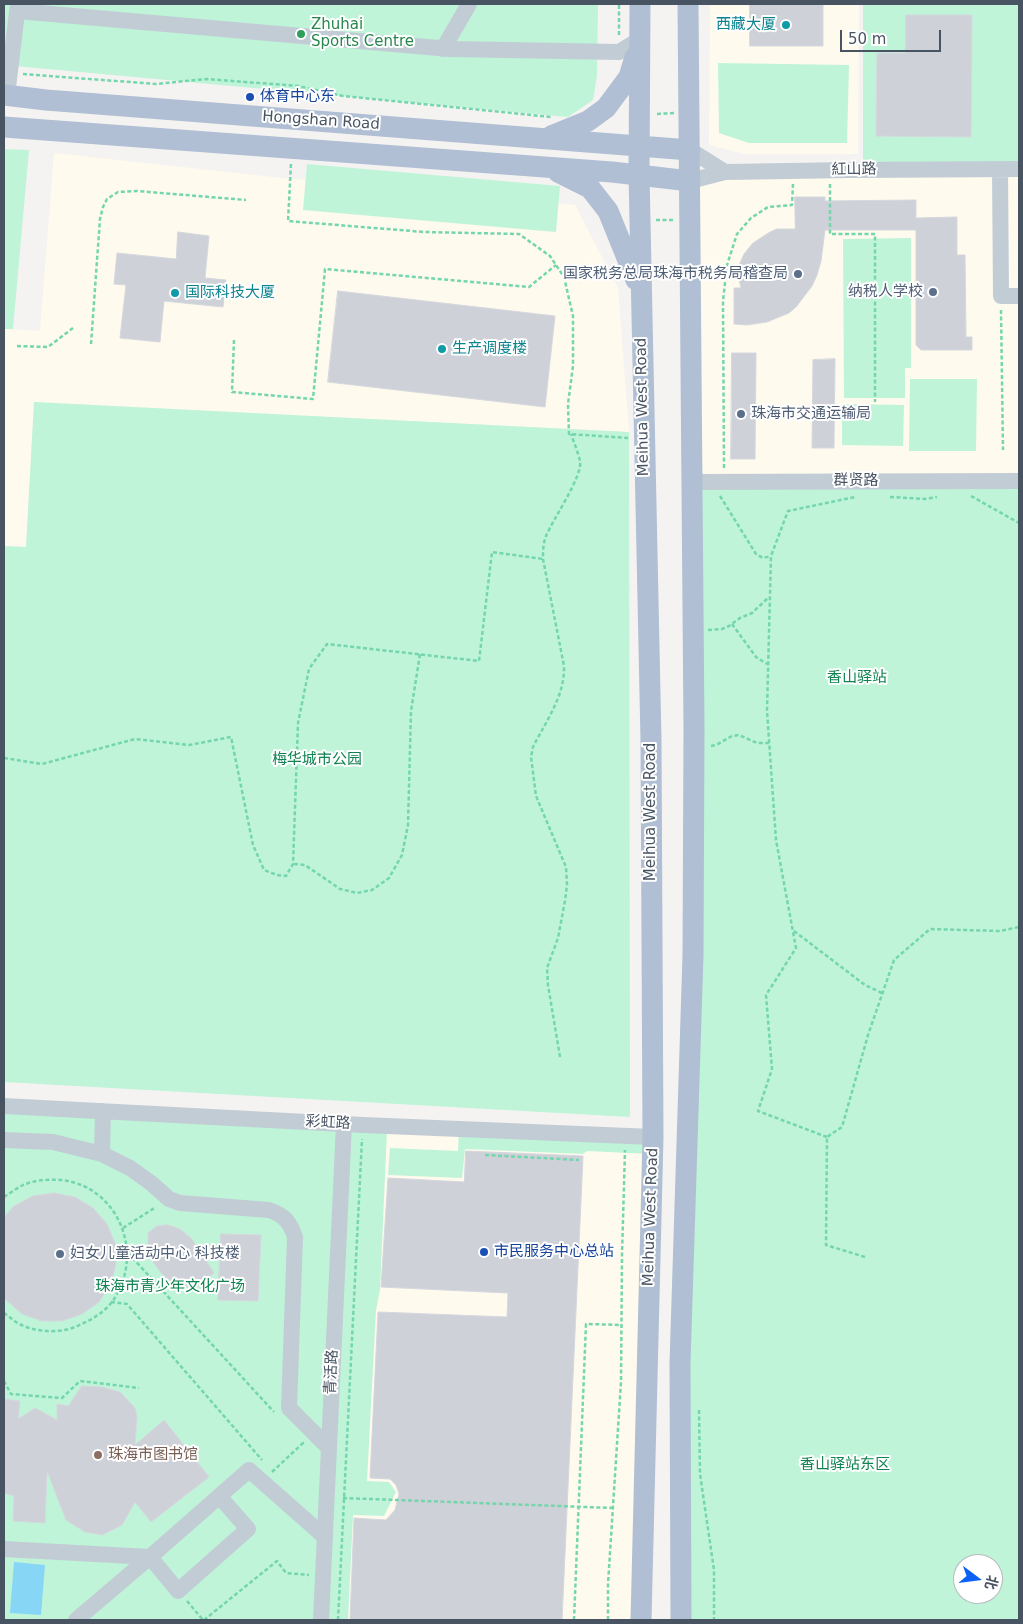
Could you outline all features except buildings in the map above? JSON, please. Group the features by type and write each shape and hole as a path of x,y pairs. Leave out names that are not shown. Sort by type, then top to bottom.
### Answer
{"main road":[{"name":"Meihua West Road","path":"640,4 640,290 651,741 653,1137 641,1620"},
{"path":"681,1620 680,1364 693,956 693,630 709,482 690,182 688,4"},
{"path":"546,138 588,121 606,108 629,77 640,39"},
{"name":"Hongshan Road","path":"5,95 46,100 690,150"},
{"name":"Hongshan Road","path":"4,127 639,174 690,182"},
{"path":"546,167 590,188 607,210 640,290"}],"street":[{"path":"443,49 469,4"},
{"path":"5,95 17,7 443,49 619,52 640,39"},
{"path":"690,150 725,172"},
{"path":"1000,169 1001,296 1019,296"},
{"name":"紅山路","path":"690,182 725,172 1019,169"},
{"name":"群贤路","path":"709,482 1019,481"},
{"name":"彩虹路","path":"4,1106 363,1125 653,1137"},
{"path":"102,1154 103,1111"},
{"name":"青活路","path":"321,1620 344,1124"},
{"path":"4,1140 53,1142 102,1154 130,1168 151,1183 163,1205 180,1203 268,1210 278,1213 285,1218 291,1225 295,1237 296,1252 289,1408 329,1448"},
{"path":"76,1620 249,1470 325,1537"},
{"path":"4,1548 150,1557 178,1591 248,1529 219,1496"}],"path":[{"path":"619,4 619,52"},
{"path":"9,73 156,84 193,79 216,79 298,86 343,96 555,117"},
{"path":"292,148 288,221 424,232 519,234 550,256 564,277 573,316 573,366 568,404 569,434 581,462 572,489 546,538 543,548 543,559 564,666 564,679 562,690 531,757 536,796 566,867 567,885 565,901 558,938 547,968 560,1057"},
{"path":"830,170 830,234 875,234 875,402"},
{"path":"770,556 763,558 756,554 709,482 727,264 737,234 752,218 768,207 792,205 794,171"},
{"path":"91,344 100,218 107,199 118,192 138,191 246,200"},
{"path":"234,340 232,392 313,399 325,269 529,286 556,265"},
{"path":"1001,296 1003,450"},
{"path":"17,346 48,347 73,328"},
{"path":"570,434 644,440"},
{"path":"964,492 1019,523"},
{"path":"827,1137 758,1111 772,1069 766,995 796,948 776,840 769,743 767,711 770,556 788,511 863,496"},
{"path":"889,497 925,499 944,496"},
{"path":"4,758 42,764 135,739 189,745 231,737 254,845 264,870 286,876 293,864 298,723 309,668 327,644 479,661 492,552 543,559"},
{"path":"693,630 722,629 752,613 768,597"},
{"path":"732,624 756,657 768,664"},
{"path":"293,864 305,865 340,889 357,893 372,890 389,878 402,855 408,825 411,711 420,654"},
{"path":"694,748 716,745 732,736 739,735 757,743 769,743"},
{"path":"827,1137 842,1127 868,1035 894,960 930,929 1000,931 1019,927"},
{"path":"793,930 865,986 882,993"},
{"path":"338,1620 363,1125"},
{"path":"608,1620 608,1584 621,1382 622,1255 626,1136"},
{"path":"827,1137 826,1245 865,1257"},
{"path":"485,1155 579,1160"},
{"path":"4,1197 24,1184 47,1179 71,1181 93,1191 111,1207 123,1228 128,1253 124,1279 112,1302 92,1320 68,1330 42,1331 17,1323 4,1313"},
{"path":"149,1201 163,1205"},
{"path":"123,1228 163,1205"},
{"path":"128,1253 278,1416 278,1406"},
{"path":"112,1302 128,1304 273,1473 303,1443 296,1436"},
{"path":"574,1620 586,1324 622,1325"},
{"path":"4,1381 11,1394 62,1398 80,1381 139,1388"},
{"path":"699,1410 700,1474 714,1570 714,1620"},
{"path":"327,1498 614,1508"},
{"path":"178,1591 204,1620 277,1561 286,1573 323,1576"}],"shaded area":[{"path":"710,4 859,4 858,154 744,154 709,145"},
{"path":"54,153 273,177 575,205 618,288 629,432 34,402 26,547 4,546 4,329 40,331"},
{"path":"1019,171 1019,478 692,481 691,183 725,173"},
{"path":"344,1124 653,1137 640,1620 321,1620"}],"green space":[{"name":"Zhuhai Sports Centre","path":"4,4 598,4 597,76 593,100 568,117 4,65"},
{"path":"863,4 1019,4 1019,166 863,166"},
{"path":"718,63 849,65 847,143 749,143 719,133"},
{"path":"4,149 29,150 13,329 4,329"},
{"path":"307,164 560,186 556,232 303,210"},
{"path":"911,238 911,368 905,368 905,398 844,398 843,239"},
{"path":"910,379 977,379 976,451 909,451"},
{"name":"梅华城市公园","path":"34,402 629,432 630,1117 4,1082 4,546 26,547"},
{"path":"842,404 904,405 903,446 842,445"},
{"path":"1019,481 1019,1620 681,1620 692,482"},
{"name":"珠海市青少年文化广场","path":"4,1107 344,1124 321,1620 4,1620"},
{"path":"347,1128 387,1130 380,1290 376,1310 367,1481 389,1482 396,1492 384,1516 353,1515 348,1620 324,1620"},
{"path":"459,1132 650,1139 650,1154 587,1151 583,1154 465,1149 462,1178 388,1175 390,1148 458,1151"}],"water":[{"path":"14,1562 45,1565 41,1615 10,1613"}],"place":[{"name":"西藏大厦","path":"786,25"},
{"name":"Zhuhai Sports Centre","path":"301,34"},
{"name":"体育中心东","path":"250,97"},
{"name":"国家税务总局珠海市税务局稽查局","path":"798,274"},
{"name":"纳税人学校","path":"933,292"},
{"name":"国际科技大厦","path":"175,293"},
{"name":"生产调度楼","path":"442,349"},
{"name":"珠海市交通运输局","path":"741,414"},
{"name":"市民服务中心总站","path":"484,1252"},
{"name":"妇女儿童活动中心 科技楼","path":"60,1254"},
{"name":"珠海市图书馆","path":"98,1455"}],"park label":[{"name":"香山驿站","path":"857,678"},
{"name":"香山驿站东区","path":"845,1465"}]}
